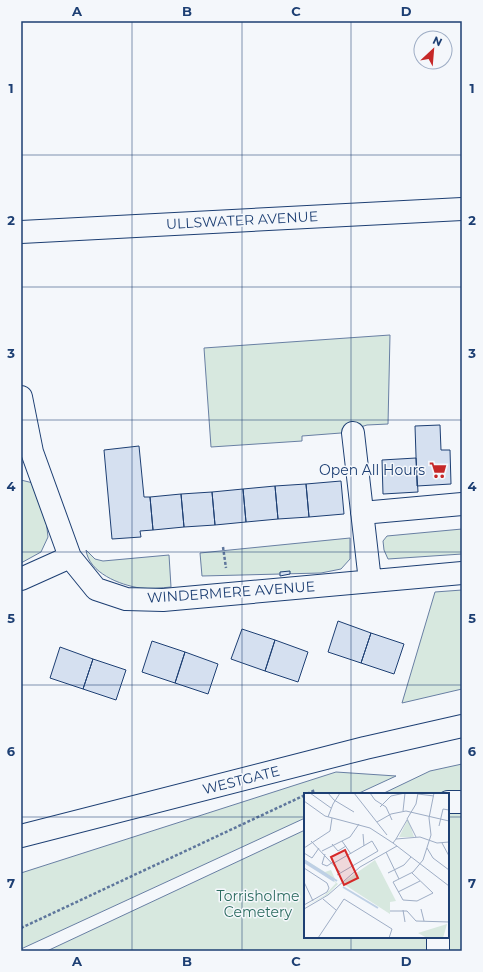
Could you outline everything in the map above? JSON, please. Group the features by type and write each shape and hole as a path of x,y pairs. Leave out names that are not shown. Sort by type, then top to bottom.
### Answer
{"street":[{"name":"ULLSWATER AVENUE","path":"21,232 462,209"},
{"name":"WINDERMERE AVENUE","path":"21,398 26,454 70,557 96,589 126,599 163,600 462,573"},
{"path":"353,432 370,581"},
{"path":"362,513 462,504"},
{"path":"21,579 70,557"},
{"name":"WESTGATE","path":"21,836 357,750 462,726"},
{"path":"449,802 462,802"},
{"path":"438,938 438,951"}],"path":[{"path":"223,547 226,569"},
{"path":"21,928 304,795"}],"green space":[{"path":"390,335 388,424 367,425 341,433 302,436 302,441 211,447 204,348"},
{"path":"21,480 33,483 46,520 48,537 41,552 21,563"},
{"path":"462,529 462,554 388,559 384,550 383,541 387,536"},
{"path":"350,538 350,559 341,569 321,573 202,576 200,553"},
{"path":"86,550 95,559 103,561 169,555 171,587 140,588 115,581 99,571 93,565 88,558"},
{"path":"462,590 462,689 402,703 435,592"},
{"name":"Torrisholme Cemetery","path":"462,764 462,951 47,951 304,830 304,938 449,938 449,793 384,793 430,771"},
{"path":"336,772 396,776 359,793 304,793 304,818 21,949 21,873"}],"building":[{"path":"440,425 441,450 450,450 451,484 417,486 415,426"},
{"path":"139,446 144,497 150,497 153,530 140,531 141,537 112,539 104,450"},
{"path":"416,458 418,492 383,494 382,460"},
{"path":"341,481 344,514 309,517 306,484"},
{"path":"306,484 309,517 278,519 275,486"},
{"path":"275,486 278,519 246,522 243,489"},
{"path":"243,489 246,522 215,525 212,492"},
{"path":"212,492 215,525 184,527 181,494"},
{"path":"181,494 184,527 153,530 150,497"},
{"path":"290,571 290,574 280,576 280,572"},
{"path":"338,621 371,633 361,663 328,652"},
{"path":"242,629 275,640 265,671 231,659"},
{"path":"371,633 404,644 394,674 361,663"},
{"path":"275,640 308,652 298,682 265,671"},
{"path":"152,641 185,652 175,683 142,672"},
{"path":"60,647 93,659 83,689 50,678"},
{"path":"185,652 218,664 208,694 175,683"},
{"path":"93,659 126,670 116,700 83,689"}],"place":[{"name":"Open All Hours","path":"438,470"}]}
